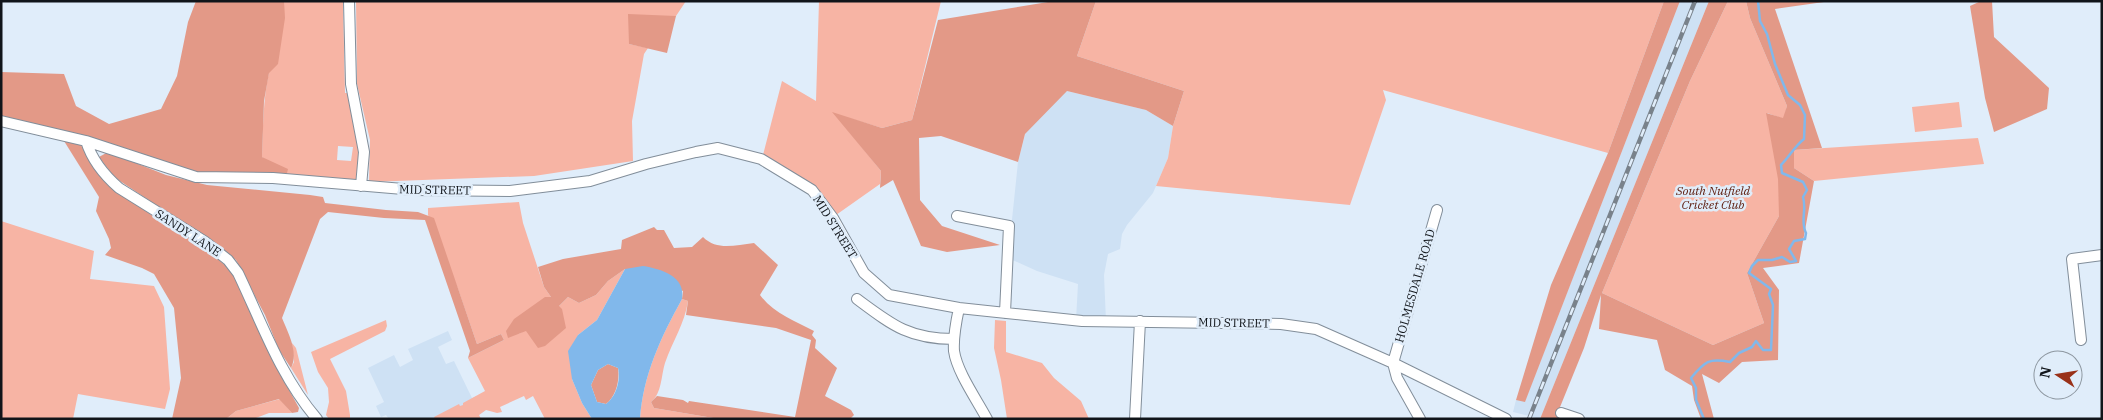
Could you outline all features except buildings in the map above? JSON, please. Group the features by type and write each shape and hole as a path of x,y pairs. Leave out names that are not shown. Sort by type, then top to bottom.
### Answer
{"street":[{"path":"349,1 351,84 364,152 360,186"},
{"name":"MID STREET","path":"1,121 86,141 196,177 273,178 414,190 510,191 590,181 679,156 718,148 761,159 812,190 833,218 864,274 889,295 958,308 1082,320 1282,324 1316,329 1393,362 1506,419"},
{"name":"SANDY LANE","path":"86,141 90,154 119,188 204,241 228,260 238,273 282,370 300,400 317,419"},
{"name":"HOLMESDALE ROAD","path":"1393,362 1437,210"},
{"path":"957,216 1009,226 1005,313"},
{"path":"2081,340 2072,259 2102,255"},
{"path":"857,299 906,332 931,338 954,339"},
{"path":"958,308 954,352 961,371 987,419"},
{"path":"1135,419 1140,321"},
{"path":"1393,362 1397,378 1420,419"},
{"path":"1561,413 1579,419"}],"shaded area":[{"path":"196,1 284,1 285,18 278,64 269,73 264,101 262,157 288,169 286,177 192,173 1,118 1,72 64,74 76,106 109,124 161,109 177,76 188,22"},
{"path":"1054,1 1096,1 1077,56 1184,91 1173,126 1146,110 1067,91 1025,134 1018,162 941,136 919,138 920,200 942,226 1000,245 947,252 921,246 893,180 880,188 881,171 832,112 882,128 912,120 938,20"},
{"path":"1664,1 1680,1 1525,402 1516,400 1551,285 1608,153"},
{"path":"1680,1 1709,1 1540,419 1513,412 1516,400 1525,401"},
{"path":"1709,1 1728,1 1690,81 1602,293 1713,345 1764,323 1747,273 1779,216 1778,179 1766,113 1783,118 1787,106 1750,18 1746,1 1831,1 1775,9 1822,148 1794,150 1794,168 1814,181 1799,263 1763,268 1779,290 1778,360 1742,362 1719,383 1702,374 1714,419 1701,419 1694,400 1692,386 1665,370 1657,340 1599,329 1601,295 1584,348 1558,412 1561,419 1540,419"},
{"path":"1981,1 1992,1 1994,37 2049,88 2047,109 1994,132 1985,98 1970,6"},
{"path":"628,14 676,16 667,53 629,44"},
{"path":"1038,84 1146,110 1173,126 1168,158 1153,193 1127,225 1122,234 1120,249 1108,254 1104,275 1106,321 1076,320 1078,284 1037,271 1008,258 1018,162"},
{"path":"64,141 81,145 92,164 110,186 163,223 203,246 234,273 283,379 299,408 298,412 292,413 279,399 236,411 226,419 172,419 181,378 174,308 154,274 105,255 111,248 109,239 96,211 99,197"},
{"path":"108,152 166,175 207,185 310,195 323,197 325,203 418,212 434,218 477,344 501,334 504,340 468,358 470,351 425,220 328,212 320,219 282,318 290,336 293,349 294,356 291,368 279,350 265,315 236,260 114,177 99,157"},
{"path":"654,227 657,230 664,230 674,248 692,247 703,237 720,246 754,243 778,265 760,295 778,312 814,331 812,335 816,340 815,348 837,368 825,396 851,410 854,415 850,419 719,419 654,408 651,402 657,396 683,400 688,403 689,401 795,417 811,340 776,328 686,315 688,301 682,299 683,291 625,269 608,281 596,295 579,303 568,297 559,306 562,309 566,328 545,346 538,348 526,331 508,338 506,331 514,319 545,297 551,297 544,287 538,267 563,259 621,249 622,240"},
{"path":"448,331 452,340 438,347 446,364 454,361 472,398 477,396 486,410 479,415 481,419 389,419 386,415 381,417 376,406 384,402 368,368 394,355 400,367 413,360 408,349"},
{"path":"608,364 618,368 618,378 615,393 606,404 597,402 591,385 598,370"}],"green space":[{"path":"284,1 343,1 345,93 350,93 360,145 356,180 286,177 262,157 267,83 284,10","holes":["338,146 353,147 351,161 337,160"]},
{"path":"356,1 686,1 676,16 629,44 648,48 644,54 632,121 633,161 534,176 369,182 370,140 357,84"},
{"path":"819,1 941,1 912,120 882,128 835,114 881,171 880,184 836,215 763,155 782,81 816,101"},
{"path":"1096,1 1664,1 1608,153 1383,90 1386,100 1350,205 1156,186 1168,158 1173,126 1184,91 1077,56"},
{"name":"South Nutfield Cricket Club","path":"1728,1 1746,1 1750,18 1787,106 1784,119 1767,113 1785,140 1779,216 1747,273 1764,323 1713,345 1602,293 1690,81"},
{"path":"1959,102 1962,127 1915,132 1912,107"},
{"path":"1978,138 1984,164 1814,181 1794,168 1794,150"},
{"path":"519,202 523,223 544,287 551,297 519,334 559,306 568,297 579,303 596,295 608,281 625,269 597,320 578,335 572,379 582,403 592,419 545,419 533,396 526,400 524,396 500,407 502,412 497,413 486,410 479,415 481,419 435,419 434,417 459,404 460,406 463,405 463,403 485,391 468,358 504,340 501,334 477,344 458,289 428,215 428,208"},
{"path":"1,221 94,251 90,279 154,286 164,307 170,389 165,409 78,394 73,419 1,419"},
{"path":"682,299 688,301 684,317 665,363 659,389 651,402 654,408 719,419 640,419 645,387 654,357"},
{"path":"386,320 387,326 385,331 330,359 346,391 350,419 329,419 326,415 329,402 328,388 318,372 311,352"},
{"path":"995,320 1006,321 1006,352 1042,363 1054,378 1081,401 1089,419 1007,419 994,348"},
{"path":"292,343 296,348 308,395 291,368 294,362"},
{"path":"280,399 292,413 269,413 253,419 226,419 236,411"}],"water":[{"path":"643,266 671,275 680,285 682,299 654,357 645,387 640,419 592,419 582,403 572,379 568,351 578,335 597,320 625,269","holes":["608,364 618,368 618,383 613,397 606,404 597,402 591,385 598,370"]}],"waterway":[{"path":"1704,419 1696,400 1696,388 1691,378 1700,368 1712,361 1730,362 1739,353 1752,347 1756,341 1763,350 1771,350 1773,305 1769,294 1771,289 1749,273 1752,266 1758,260 1772,260 1782,257 1790,262 1796,261 1789,249 1794,241 1805,239 1806,233 1804,229 1803,197 1807,190 1803,182 1782,173 1781,165 1804,139 1805,115 1800,105 1788,95 1775,64 1767,34 1760,21 1758,1"}],"railway":[{"path":"1529,419 1695,1"}]}
